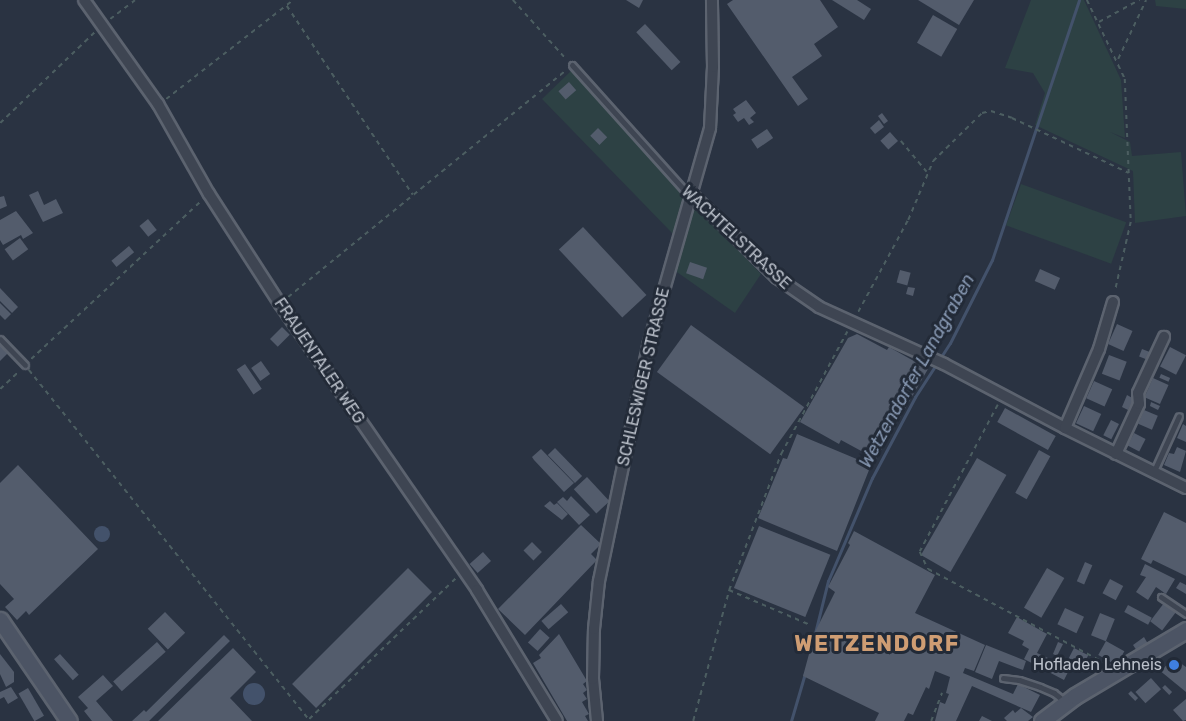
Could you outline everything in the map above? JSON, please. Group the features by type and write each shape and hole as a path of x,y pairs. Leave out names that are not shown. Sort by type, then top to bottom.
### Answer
{"street":[{"name":"FRAUENTALER WEG","path":"84,0 158,104 209,194 280,304 464,571 557,721"},
{"name":"SCHLESWIGER STRASSE","path":"597,721 593,659 599,581 648,346 693,195 710,128 713,67 712,0"},
{"name":"WACHTELSTRASSE","path":"693,195 777,278 819,307 944,364 1186,488"},
{"path":"1065,428 1099,349 1113,302"},
{"path":"1116,454 1139,404 1138,393 1164,336"},
{"path":"0,620 69,721"},
{"path":"1042,721 1066,703 1186,630"}],"lane":[{"name":"WACHTELSTRASSE","path":"573,65 684,190 693,195"},
{"path":"0,339 25,365"},
{"path":"1154,473 1179,416"},
{"path":"1161,597 1186,614"},
{"path":"1003,678 1019,680 1054,693 1066,703"}],"path":[{"path":"0,123 102,26 135,0"},
{"path":"158,104 293,0"},
{"path":"280,304 573,65 513,0"},
{"path":"1088,0 1125,79 1131,222 1113,302"},
{"path":"1099,22 1139,0"},
{"path":"1117,61 1146,0"},
{"path":"287,6 413,195"},
{"path":"693,721 729,590 781,454 908,220 933,161 982,113 1000,113 1129,173"},
{"path":"901,141 928,173"},
{"path":"0,389 209,194"},
{"path":"25,365 309,719 464,571"},
{"path":"1004,394 920,552 928,569 1119,670"},
{"path":"729,590 808,624"},
{"path":"932,721 942,693"}],"green space":[{"path":"1031,0 1084,0 1121,80 1125,138 1110,132 1130,142 1132,156 1181,152 1186,216 1135,223 1133,171 1035,125 1045,93 1033,73 1005,68"},
{"path":"1155,0 1186,0 1186,9 1156,6"},
{"path":"572,70 674,183 683,199 673,234 542,99"},
{"path":"1021,184 1126,222 1111,264 1006,225"},
{"path":"694,204 761,274 735,313 674,270"}],"water":[{"path":"99,526 105,526 110,534 108,540 99,542 94,537 94,531"},
{"path":"254,683 262,686 265,694 262,702 254,705 246,702 243,694 246,686"}],"building":[{"path":"626,0 643,0 639,8"},
{"path":"733,0 820,0 838,27 814,44 822,56 792,77 808,99 798,106 727,4"},
{"path":"832,0 857,0 871,9 864,20"},
{"path":"918,0 974,0 959,25"},
{"path":"933,15 957,29 941,57 917,43"},
{"path":"645,24 680,62 672,70 636,32"},
{"path":"569,82 576,90 566,99 558,91"},
{"path":"746,100 756,113 750,118 754,122 749,125 744,118 738,122 733,115 736,113 733,109"},
{"path":"882,113 888,121 884,124 878,116"},
{"path":"879,120 884,127 875,134 870,128"},
{"path":"598,128 607,137 599,145 590,136"},
{"path":"767,129 773,138 757,149 751,140"},
{"path":"890,132 898,141 888,150 880,141"},
{"path":"38,191 44,205 56,199 63,213 43,222 29,195"},
{"path":"4,196 7,206 0,209 0,197"},
{"path":"16,211 33,233 23,239 21,235 3,245 0,240 0,220"},
{"path":"148,219 157,230 148,237 139,226"},
{"path":"583,227 646,295 622,318 559,250"},
{"path":"20,238 28,249 13,260 5,249"},
{"path":"129,246 134,252 117,267 111,261"},
{"path":"690,262 707,268 703,279 686,273"},
{"path":"1040,269 1060,278 1055,290 1035,281"},
{"path":"900,270 911,273 907,285 897,283"},
{"path":"908,287 915,288 913,296 906,294"},
{"path":"0,288 18,307 12,313 0,301"},
{"path":"0,303 11,314 5,320 0,315"},
{"path":"1117,324 1133,331 1124,351 1108,344"},
{"path":"691,325 804,407 770,454 657,372"},
{"path":"282,327 290,335 278,347 270,339"},
{"path":"857,334 887,350 889,347 928,369 876,459 841,440 839,444 800,422 848,338"},
{"path":"0,345 8,353 0,361"},
{"path":"1170,347 1186,355 1176,375 1160,367"},
{"path":"1142,349 1150,352 1148,360 1139,356"},
{"path":"1109,355 1127,362 1120,380 1102,374"},
{"path":"261,361 270,374 260,381 251,368"},
{"path":"245,364 262,389 253,394 237,370"},
{"path":"1161,374 1170,378 1169,382 1159,378"},
{"path":"1153,378 1169,385 1160,404 1144,397"},
{"path":"1094,381 1112,389 1105,406 1086,398"},
{"path":"1127,395 1134,399 1128,410 1122,407"},
{"path":"1151,402 1160,406 1158,410 1150,406"},
{"path":"1084,406 1101,414 1093,431 1076,423"},
{"path":"1005,408 1056,436 1048,450 997,422"},
{"path":"1144,410 1158,416 1152,430 1138,424"},
{"path":"1111,420 1119,424 1111,439 1103,435"},
{"path":"1183,424 1186,426 1186,442 1177,438"},
{"path":"1134,433 1146,439 1139,451 1128,445"},
{"path":"797,434 871,465 837,551 758,518 783,458 787,459"},
{"path":"1177,447 1186,451 1180,472 1164,465 1169,453 1174,454"},
{"path":"555,448 582,476 575,483 548,455"},
{"path":"541,449 574,483 564,492 532,457"},
{"path":"1039,450 1050,456 1027,499 1015,493"},
{"path":"977,458 1006,475 950,572 921,555"},
{"path":"18,465 98,549 29,615 26,611 17,620 5,607 14,599 0,584 0,483"},
{"path":"587,477 610,501 596,513 574,489"},
{"path":"571,496 590,515 579,525 557,502 563,497 567,501"},
{"path":"550,501 554,505 557,503 568,514 562,520 544,506"},
{"path":"1164,512 1186,523 1186,576 1153,560 1151,564 1141,559"},
{"path":"581,525 601,544 591,554 597,560 525,635 498,609"},
{"path":"759,526 830,555 805,617 734,588"},
{"path":"854,531 935,575 915,613 985,645 974,671 965,668 963,673 1013,694 1018,684 1040,695 1031,712 972,686 956,721 935,721 940,702 945,704 949,694 946,693 950,677 935,671 929,689 926,687 913,715 908,713 904,721 875,721 879,713 803,676 815,632 835,592 828,587 850,545 848,543"},
{"path":"532,542 542,552 533,560 524,550"},
{"path":"483,552 491,561 478,573 470,564"},
{"path":"1085,562 1092,565 1084,584 1077,581"},
{"path":"1145,564 1175,579 1166,594 1156,587 1148,600 1136,592 1146,577 1140,575"},
{"path":"408,568 432,592 316,708 292,684"},
{"path":"1047,568 1064,578 1041,618 1024,608"},
{"path":"1110,579 1123,586 1116,600 1102,593"},
{"path":"1180,582 1186,585 1186,594 1176,588"},
{"path":"1164,603 1176,612 1162,630 1150,621"},
{"path":"561,604 568,612 549,629 541,621"},
{"path":"1128,605 1152,618 1148,625 1124,612"},
{"path":"1065,608 1084,617 1076,633 1057,624"},
{"path":"165,612 185,633 168,650 148,629"},
{"path":"1100,613 1115,619 1106,641 1091,635"},
{"path":"1017,617 1047,634 1037,653 1070,668 1064,680 1024,659 1029,649 1022,645 1024,641 1008,633"},
{"path":"540,629 550,638 538,651 528,642"},
{"path":"559,634 587,681 583,684 587,690 583,693 587,699 582,702 589,714 585,716 588,721 567,721 533,663 541,658 539,655"},
{"path":"224,635 230,641 149,721 132,721 144,710 146,712"},
{"path":"1144,637 1148,644 1137,651 1133,645"},
{"path":"1106,641 1124,651 1117,665 1098,655"},
{"path":"157,642 166,652 122,691 113,681"},
{"path":"1058,642 1063,644 1057,656 1053,654"},
{"path":"986,645 1026,661 1023,670 999,661 992,679 975,672"},
{"path":"233,648 256,672 230,698 252,721 158,721"},
{"path":"1074,648 1088,655 1082,667 1068,660"},
{"path":"0,654 14,672 14,682 6,687 0,674"},
{"path":"60,654 79,675 73,680 54,659"},
{"path":"1173,658 1186,667 1186,692 1153,665 1157,663 1163,669"},
{"path":"103,675 113,686 96,701 113,721 92,721 84,711 88,708 78,697"},
{"path":"1151,678 1161,689 1145,703 1135,692"},
{"path":"1165,685 1172,692 1169,695 1162,688"},
{"path":"11,687 18,698 8,704 4,697 0,699 0,692"},
{"path":"28,688 44,716 34,721 18,694"},
{"path":"1131,691 1138,698 1135,701 1128,694"},
{"path":"1186,699 1186,720 1183,721 1173,710"},
{"path":"1021,708 1033,717 1028,721 1007,721 1004,718 1013,710 1015,713"},
{"path":"982,716 992,721 979,721"}],"waterway":[{"name":"Wetzendorfer Landgraben","path":"814,637 828,581 872,478 915,397 950,343 992,260 1079,0"},
{"name":"Wetzendorfer Landgraben","path":"791,721 805,673"}],"place":[{"name":"Hofladen Lehneis","path":"1174,665"}],"district":[{"name":"WETZENDORF","path":"877,644"}]}
